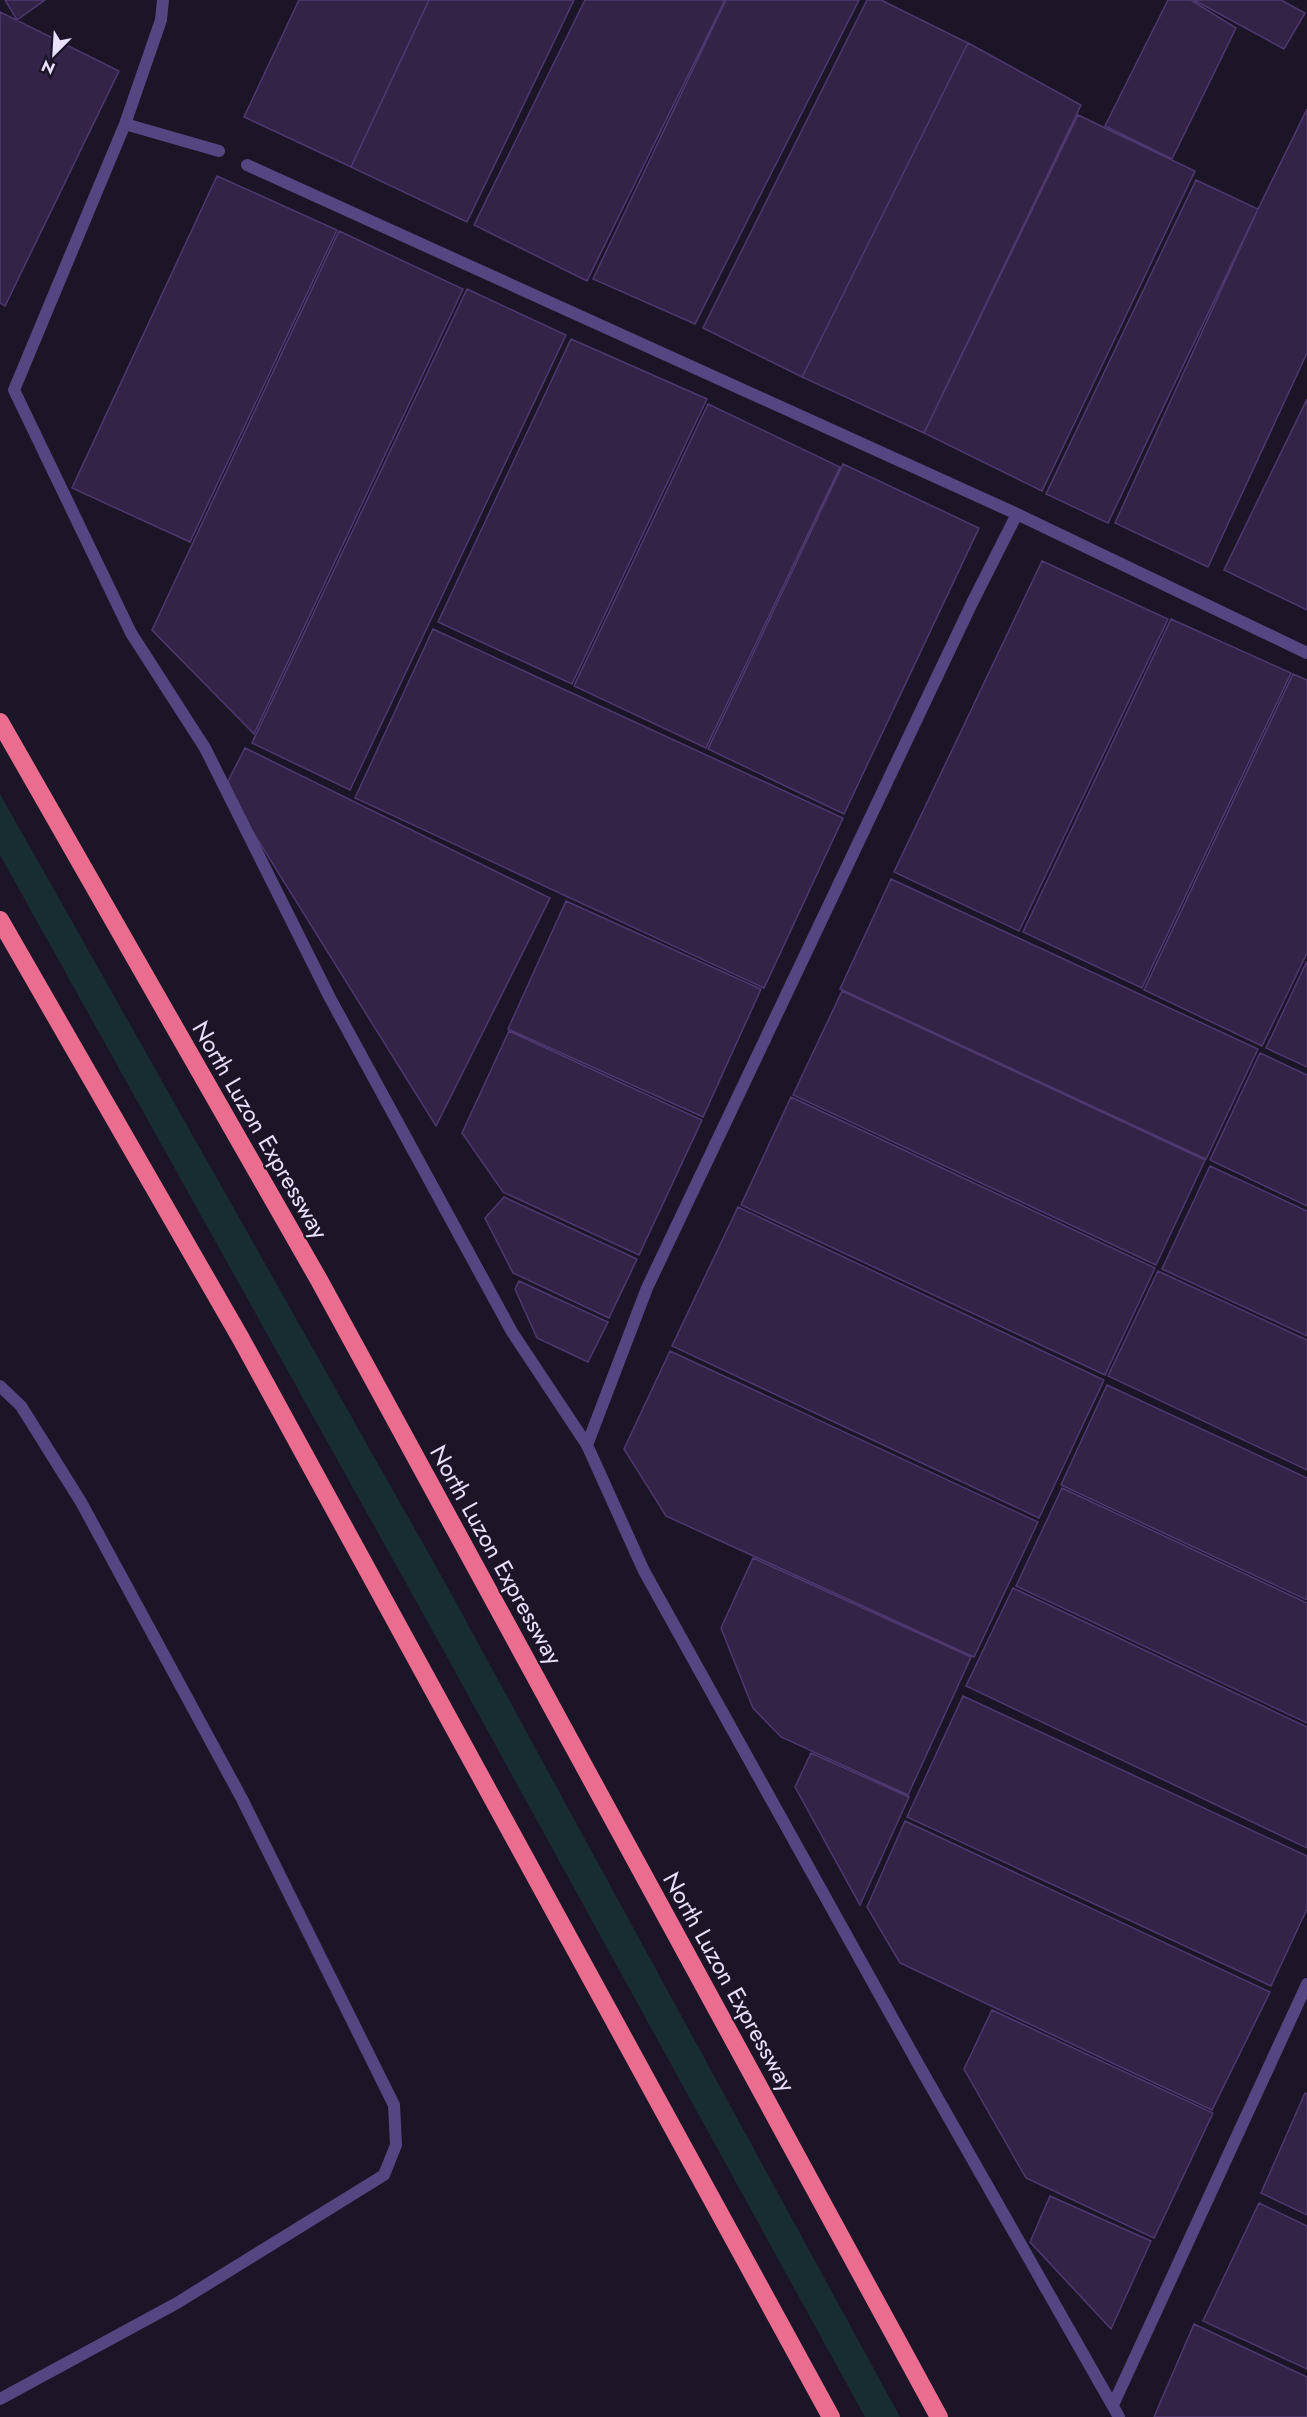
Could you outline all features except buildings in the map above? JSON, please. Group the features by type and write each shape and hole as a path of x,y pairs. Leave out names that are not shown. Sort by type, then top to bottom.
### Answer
{"highway":[{"name":"North Luzon Expressway","path":"0,723 319,1280 939,2417"},
{"path":"0,920 240,1337 831,2417"}],"lane":[{"path":"163,0 161,20 125,124 14,390 131,633 205,748 330,998 512,1332 587,1445 644,1571 917,2062 1119,2417"},
{"path":"125,124 219,152"},
{"path":"247,165 1017,514 1307,653"},
{"path":"587,1445 647,1288 966,614 1017,514"},
{"path":"0,1386 21,1406 81,1502 242,1798 394,2105 396,2145 384,2175 177,2303 0,2399"},
{"path":"1113,2405 1307,1984"}],"green space":[{"path":"0,794 448,1588 900,2417 865,2417 430,1626 0,855"}]}
